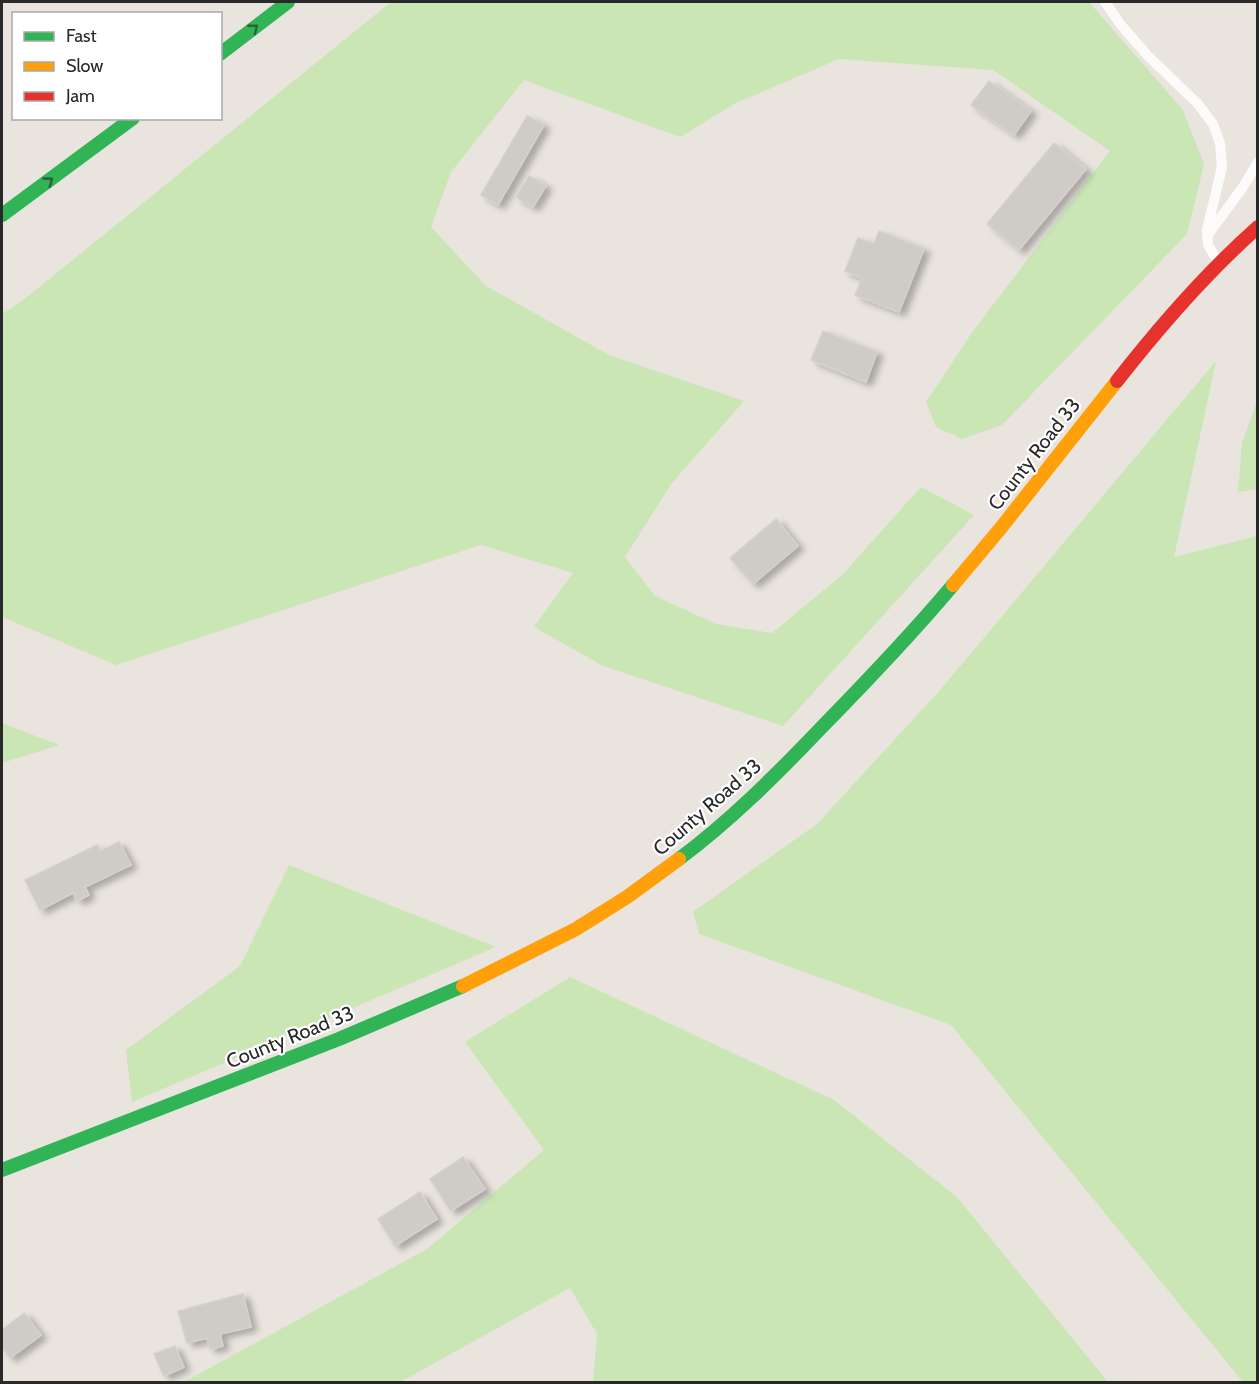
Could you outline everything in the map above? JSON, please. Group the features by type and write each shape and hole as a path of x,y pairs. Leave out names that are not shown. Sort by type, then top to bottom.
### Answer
{"main road":[{"path":"222,52 288,2"},
{"path":"2,215 130,120"},
{"name":"County Road 33","path":"2,1170 339,1039 457,989 576,929 627,897 692,849 741,807 795,755 935,606 1000,529 1131,363 1189,295 1257,227"}],"lane":[{"path":"1105,2 1121,25 1148,56 1198,104 1214,124 1220,143 1222,167 1207,237 1208,245 1219,263"},
{"path":"1207,237 1243,187 1257,162"}],"green space":[{"path":"391,2 1089,2 1183,110 1204,164 1187,234 1002,425 962,439 936,427 926,402 973,331 1110,151 993,70 839,59 736,103 680,137 524,80 451,172 431,227 486,286 609,355 744,401 672,483 625,557 655,596 716,624 772,633 842,575 921,487 974,515 783,726 603,666 534,627 573,573 481,545 116,665 2,617 2,314 22,301"},
{"path":"1216,361 1174,557 1257,536 1257,1382 1243,1382 951,1025 699,934 693,912 817,824 941,689"},
{"path":"1257,401 1257,489 1238,492 1242,443"},
{"path":"2,723 59,745 2,763"},
{"path":"289,865 496,947 132,1102 126,1050 240,966"},
{"path":"570,977 834,1100 957,1197 1108,1382 593,1382 597,1334 570,1288 400,1382 184,1382 427,1249 544,1150 465,1042"}],"building":[{"path":"989,81 1031,111 1014,135 971,105"},
{"path":"527,116 544,125 498,205 481,195"},
{"path":"1054,143 1086,169 1019,250 987,224"},
{"path":"529,176 546,186 533,207 516,197"},
{"path":"879,231 924,249 899,312 855,295 862,278 845,271 858,238 874,244"},
{"path":"823,331 877,352 866,382 811,360"},
{"path":"776,519 798,546 753,584 730,558"},
{"path":"119,842 131,865 85,887 89,895 77,901 73,893 40,910 25,880 97,845 100,851"},
{"path":"463,1157 485,1189 451,1211 430,1179"},
{"path":"420,1192 437,1219 395,1246 378,1219"},
{"path":"243,1294 251,1327 220,1334 223,1346 210,1349 207,1338 187,1343 178,1311"},
{"path":"24,1313 41,1335 10,1358 2,1347 2,1330"},
{"path":"175,1346 184,1367 164,1376 154,1354"}],"traffic: fast":[{"path":"222,52 288,2"},
{"path":"2,215 130,120"},
{"path":"679,859 734,813 787,763 888,658 953,585"},
{"path":"2,1170 339,1039 463,986"}],"traffic: slow":[{"path":"953,585 1117,381"},
{"path":"463,986 576,929 627,897 679,859"}],"traffic: jam":[{"path":"1117,381 1184,301 1258,227"}]}
